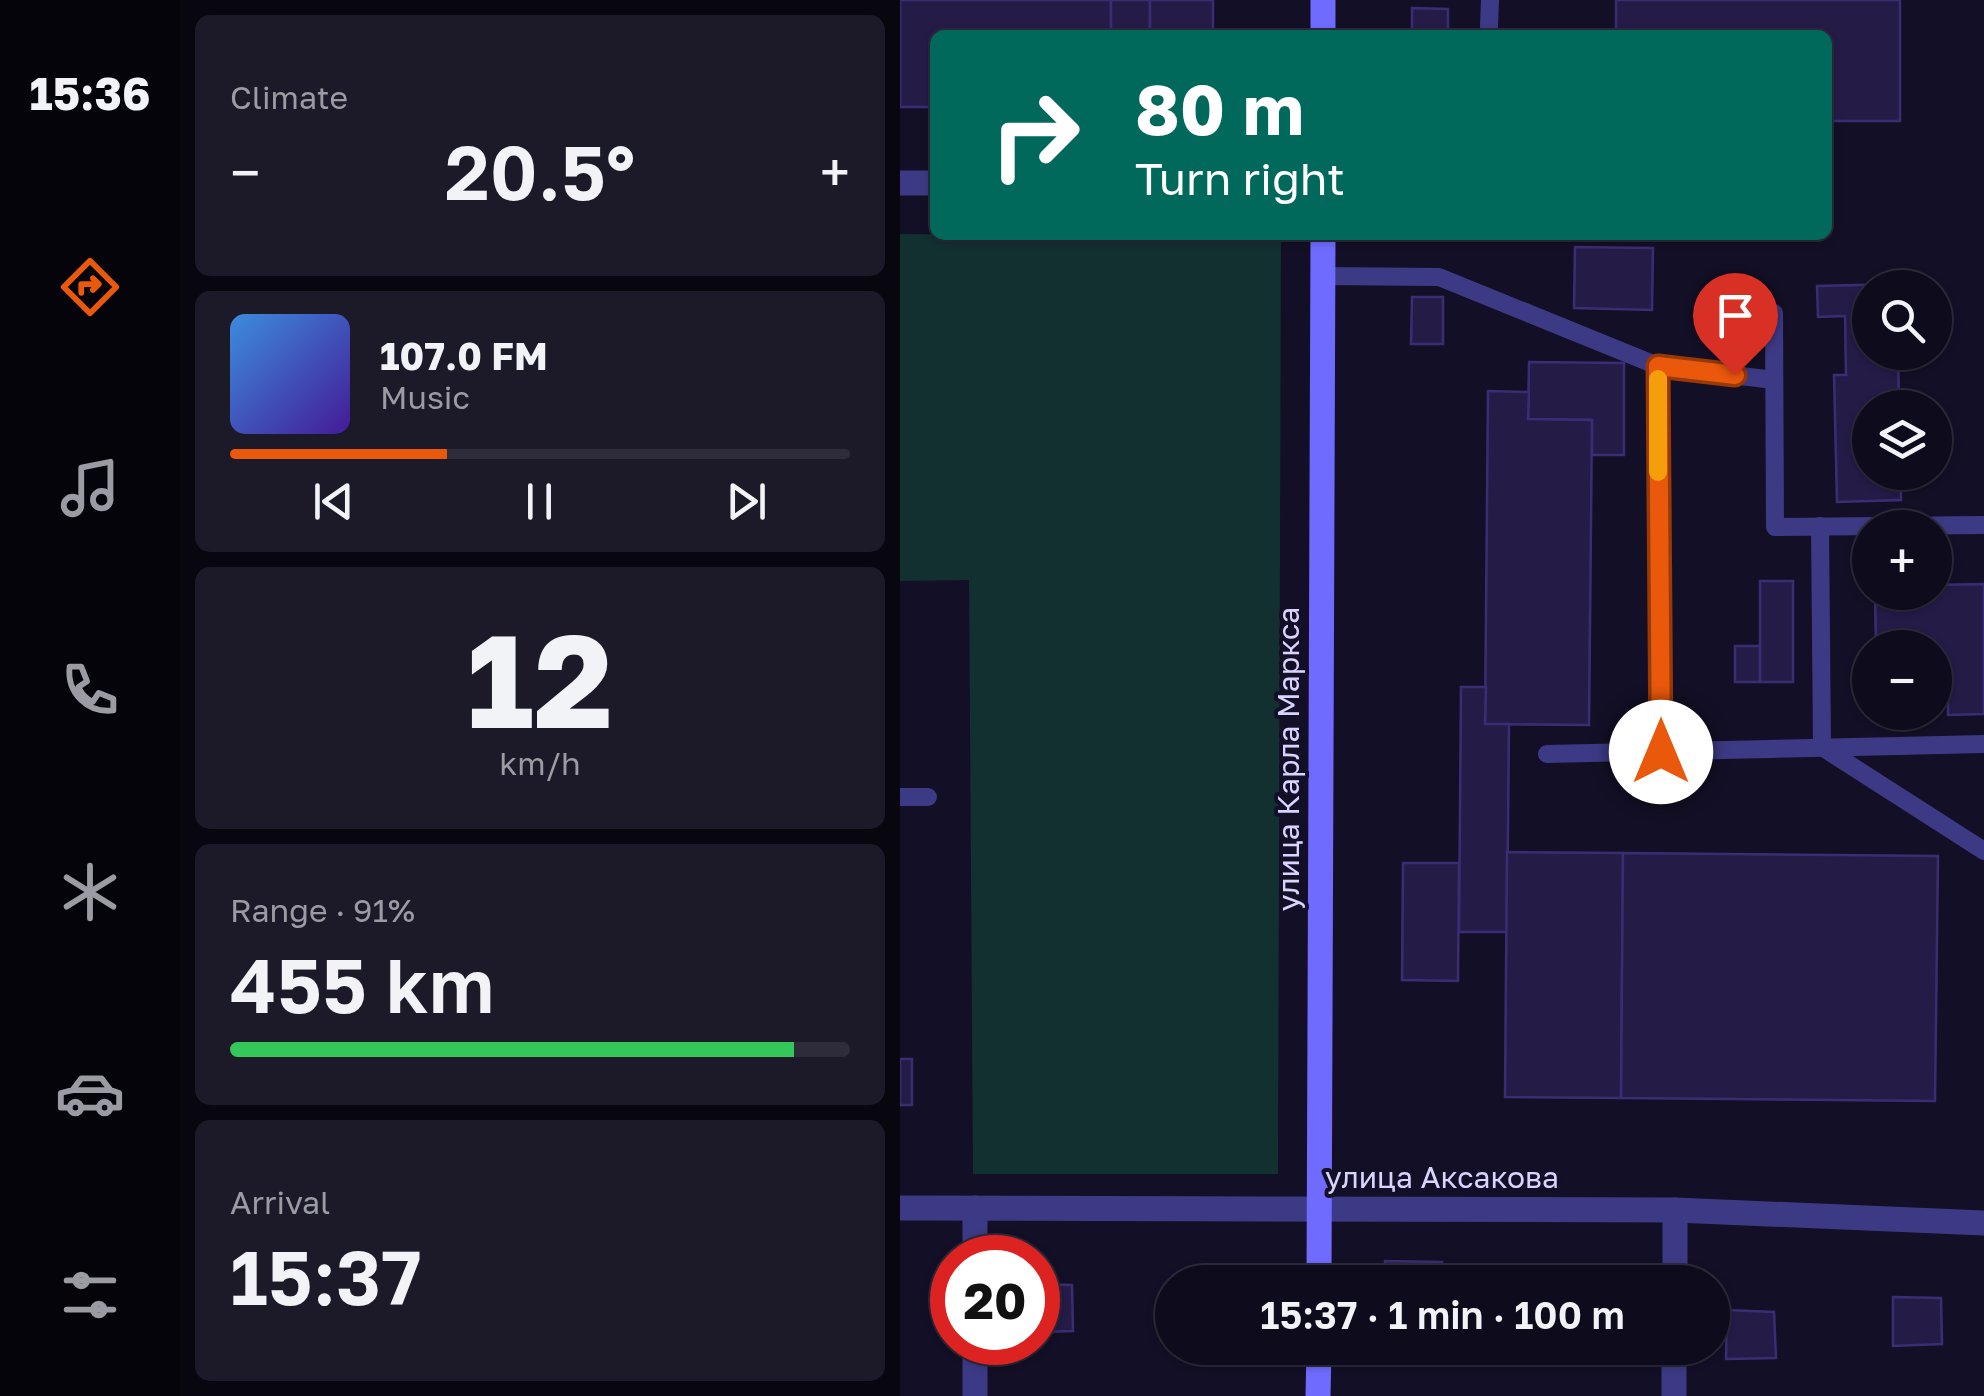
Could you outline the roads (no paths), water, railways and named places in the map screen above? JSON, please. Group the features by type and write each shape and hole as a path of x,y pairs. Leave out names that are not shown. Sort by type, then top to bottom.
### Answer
{"main road":[{"path":"1323,30 1324,0"},
{"name":"улица Карла Маркса","path":"1319,1265 1322,240"},
{"path":"1318,1396 1319,1365"}],"street":[{"path":"900,183 930,183"},
{"name":"улица Аксакова","path":"900,1208 1675,1210 1984,1222"},
{"path":"975,1208 975,1235"},
{"path":"1675,1210 1675,1265"},
{"path":"975,1365 975,1396"},
{"path":"1674,1365 1674,1396"}],"lane":[{"path":"1490,0 1490,27"},
{"path":"1322,276 1439,277 1658,366 1774,380"},
{"path":"1774,313 1775,527 1984,525"},
{"path":"1658,366 1661,752"},
{"path":"1820,526 1822,748"},
{"path":"1547,754 1984,744"},
{"path":"1822,748 1984,851"},
{"path":"900,797 928,797"}]}
